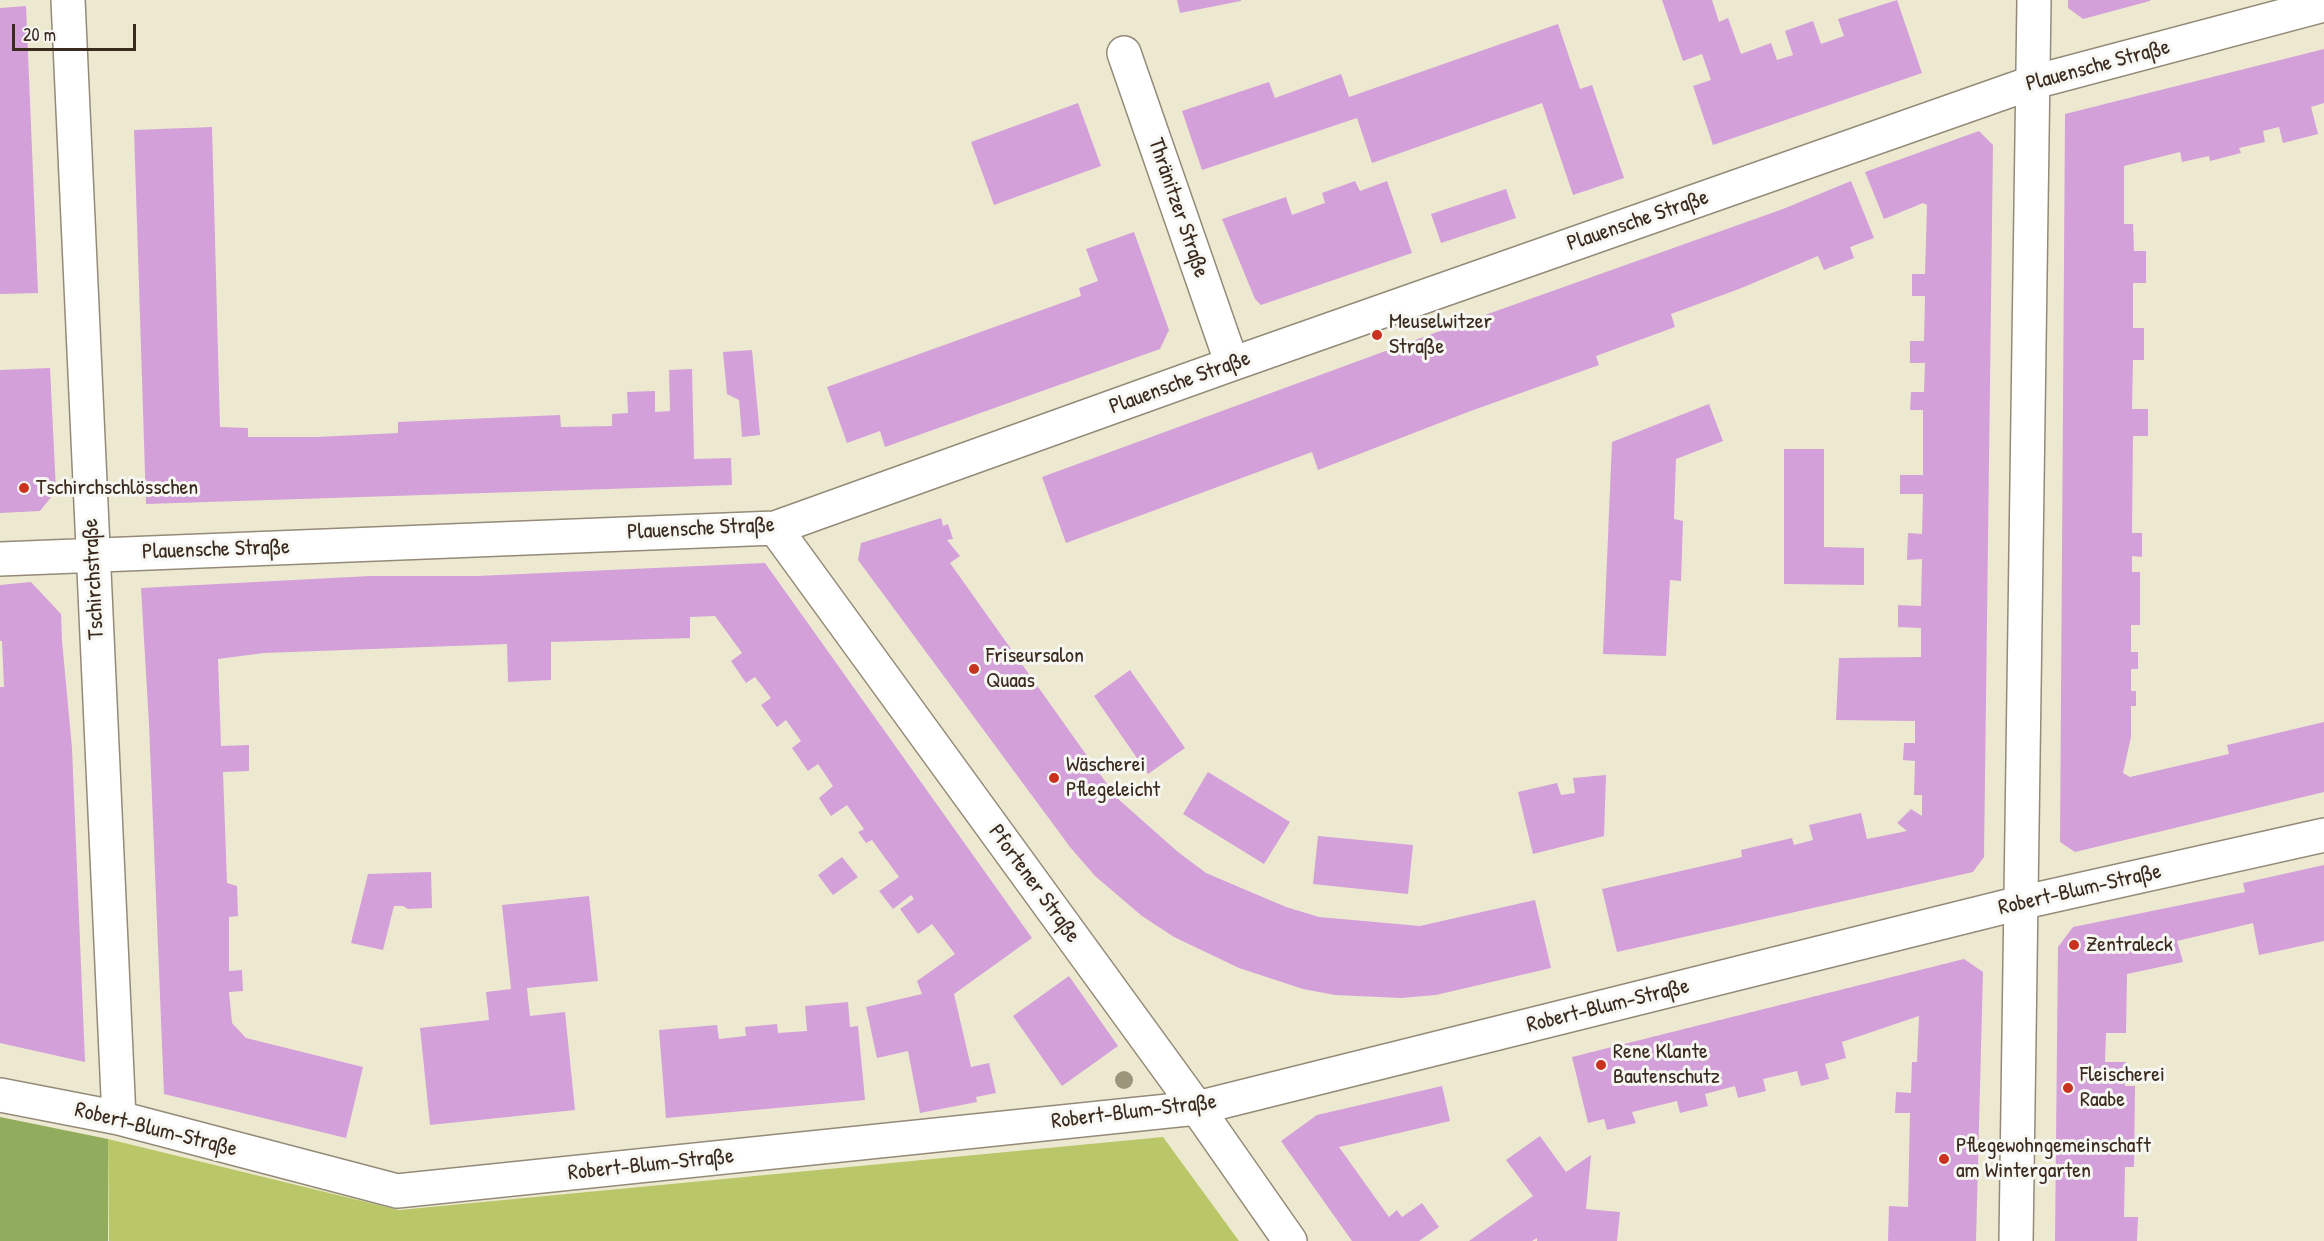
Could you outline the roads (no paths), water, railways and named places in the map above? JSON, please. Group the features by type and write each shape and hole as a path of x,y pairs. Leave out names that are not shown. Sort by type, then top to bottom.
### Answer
{"street":[{"path":"2016,1241 2034,0"},
{"name":"Tschirchstraße","path":"76,1 93,555 119,1118"},
{"name":"Plauensche Straße","path":"0,559 775,528 1232,364 2034,82 2324,4"},
{"name":"Thränitzer Straße","path":"1124,53 1232,364"},
{"name":"Pfortener Straße","path":"775,528 1197,1108 1290,1241"},
{"name":"Robert-Blum-Straße","path":"0,1095 119,1118 397,1191 1197,1108 2020,903 2324,835"}],"place":[{"name":"Meuselwitzer Straße","path":"1377,335"},
{"name":"Tschirchschlösschen","path":"24,488"},
{"name":"Friseursalon Quaas","path":"974,669"},
{"name":"Wäscherei Pflegeleicht","path":"1054,778"},
{"name":"Zentraleck","path":"2074,945"},
{"name":"Rene Klante Bautenschutz","path":"1601,1065"},
{"name":"Fleischerei Raabe","path":"2068,1088"},
{"name":"Pflegewohngemeinschaft am Wintergarten","path":"1944,1159"}]}
